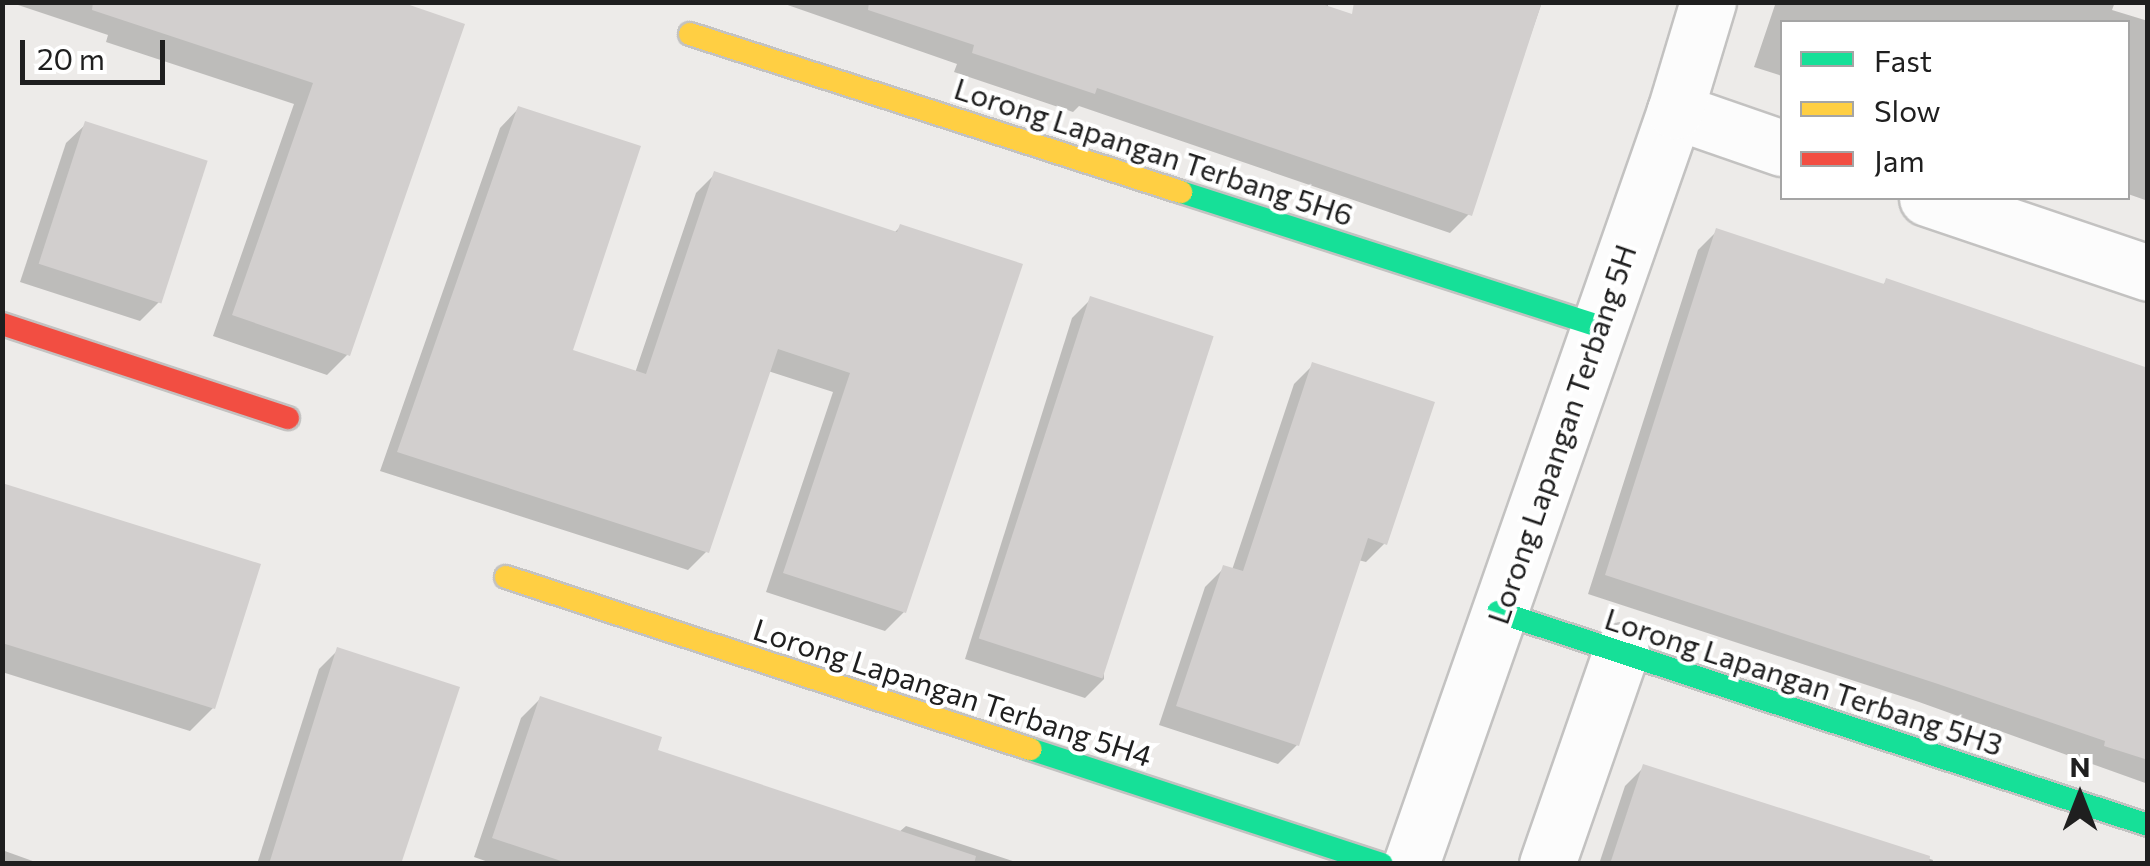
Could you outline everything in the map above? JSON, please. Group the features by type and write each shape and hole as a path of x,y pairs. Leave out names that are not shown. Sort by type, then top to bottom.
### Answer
{"street":[{"name":"Lorong Lapangan Terbang 5H","path":"1410,864 1676,111 1708,2"},
{"name":"Lorong Lapangan Terbang 5H6","path":"690,34 1600,326"},
{"path":"1676,111 1780,147"},
{"path":"1933,200 2148,273"},
{"path":"2,324 288,418"},
{"name":"Lorong Lapangan Terbang 5H4","path":"506,577 1382,864"},
{"name":"Lorong Lapangan Terbang 5H3","path":"1498,612 2148,825"},
{"path":"1547,864 1621,652"}],"building":[{"path":"93,2 401,2 465,24 350,356 232,315 313,83 92,10"},
{"path":"869,2 1316,2 1352,14 1354,2 1542,2 1472,216 1097,88 1095,94 972,53 974,45 868,10"},
{"path":"518,106 641,146 573,350 646,374 714,171 897,232 900,224 1023,264 906,613 783,573 850,373 778,349 709,553 397,452"},
{"path":"85,121 208,161 161,304 39,264"},
{"path":"1716,228 1884,284 1886,278 2148,368 2148,760 2104,746 2105,741 1938,684 1605,575"},
{"path":"1090,296 1214,336 1102,679 979,638"},
{"path":"1312,362 1435,402 1387,545 1368,538 1299,746 1176,706 1223,565 1243,571"},
{"path":"2,483 261,564 215,709 2,643"},
{"path":"337,647 460,687 401,864 269,864"},
{"path":"540,696 662,737 658,750 976,856 974,864 570,864 492,838"},
{"path":"1643,764 1930,856 1929,864 1610,864"}],"traffic: fast":[{"path":"1181,192 1599,326"},
{"path":"1498,612 2148,825"},
{"path":"1030,749 1382,864"}],"traffic: slow":[{"path":"690,34 1181,192"},
{"path":"506,577 1030,749"}],"traffic: jam":[{"path":"2,324 288,418"}]}
